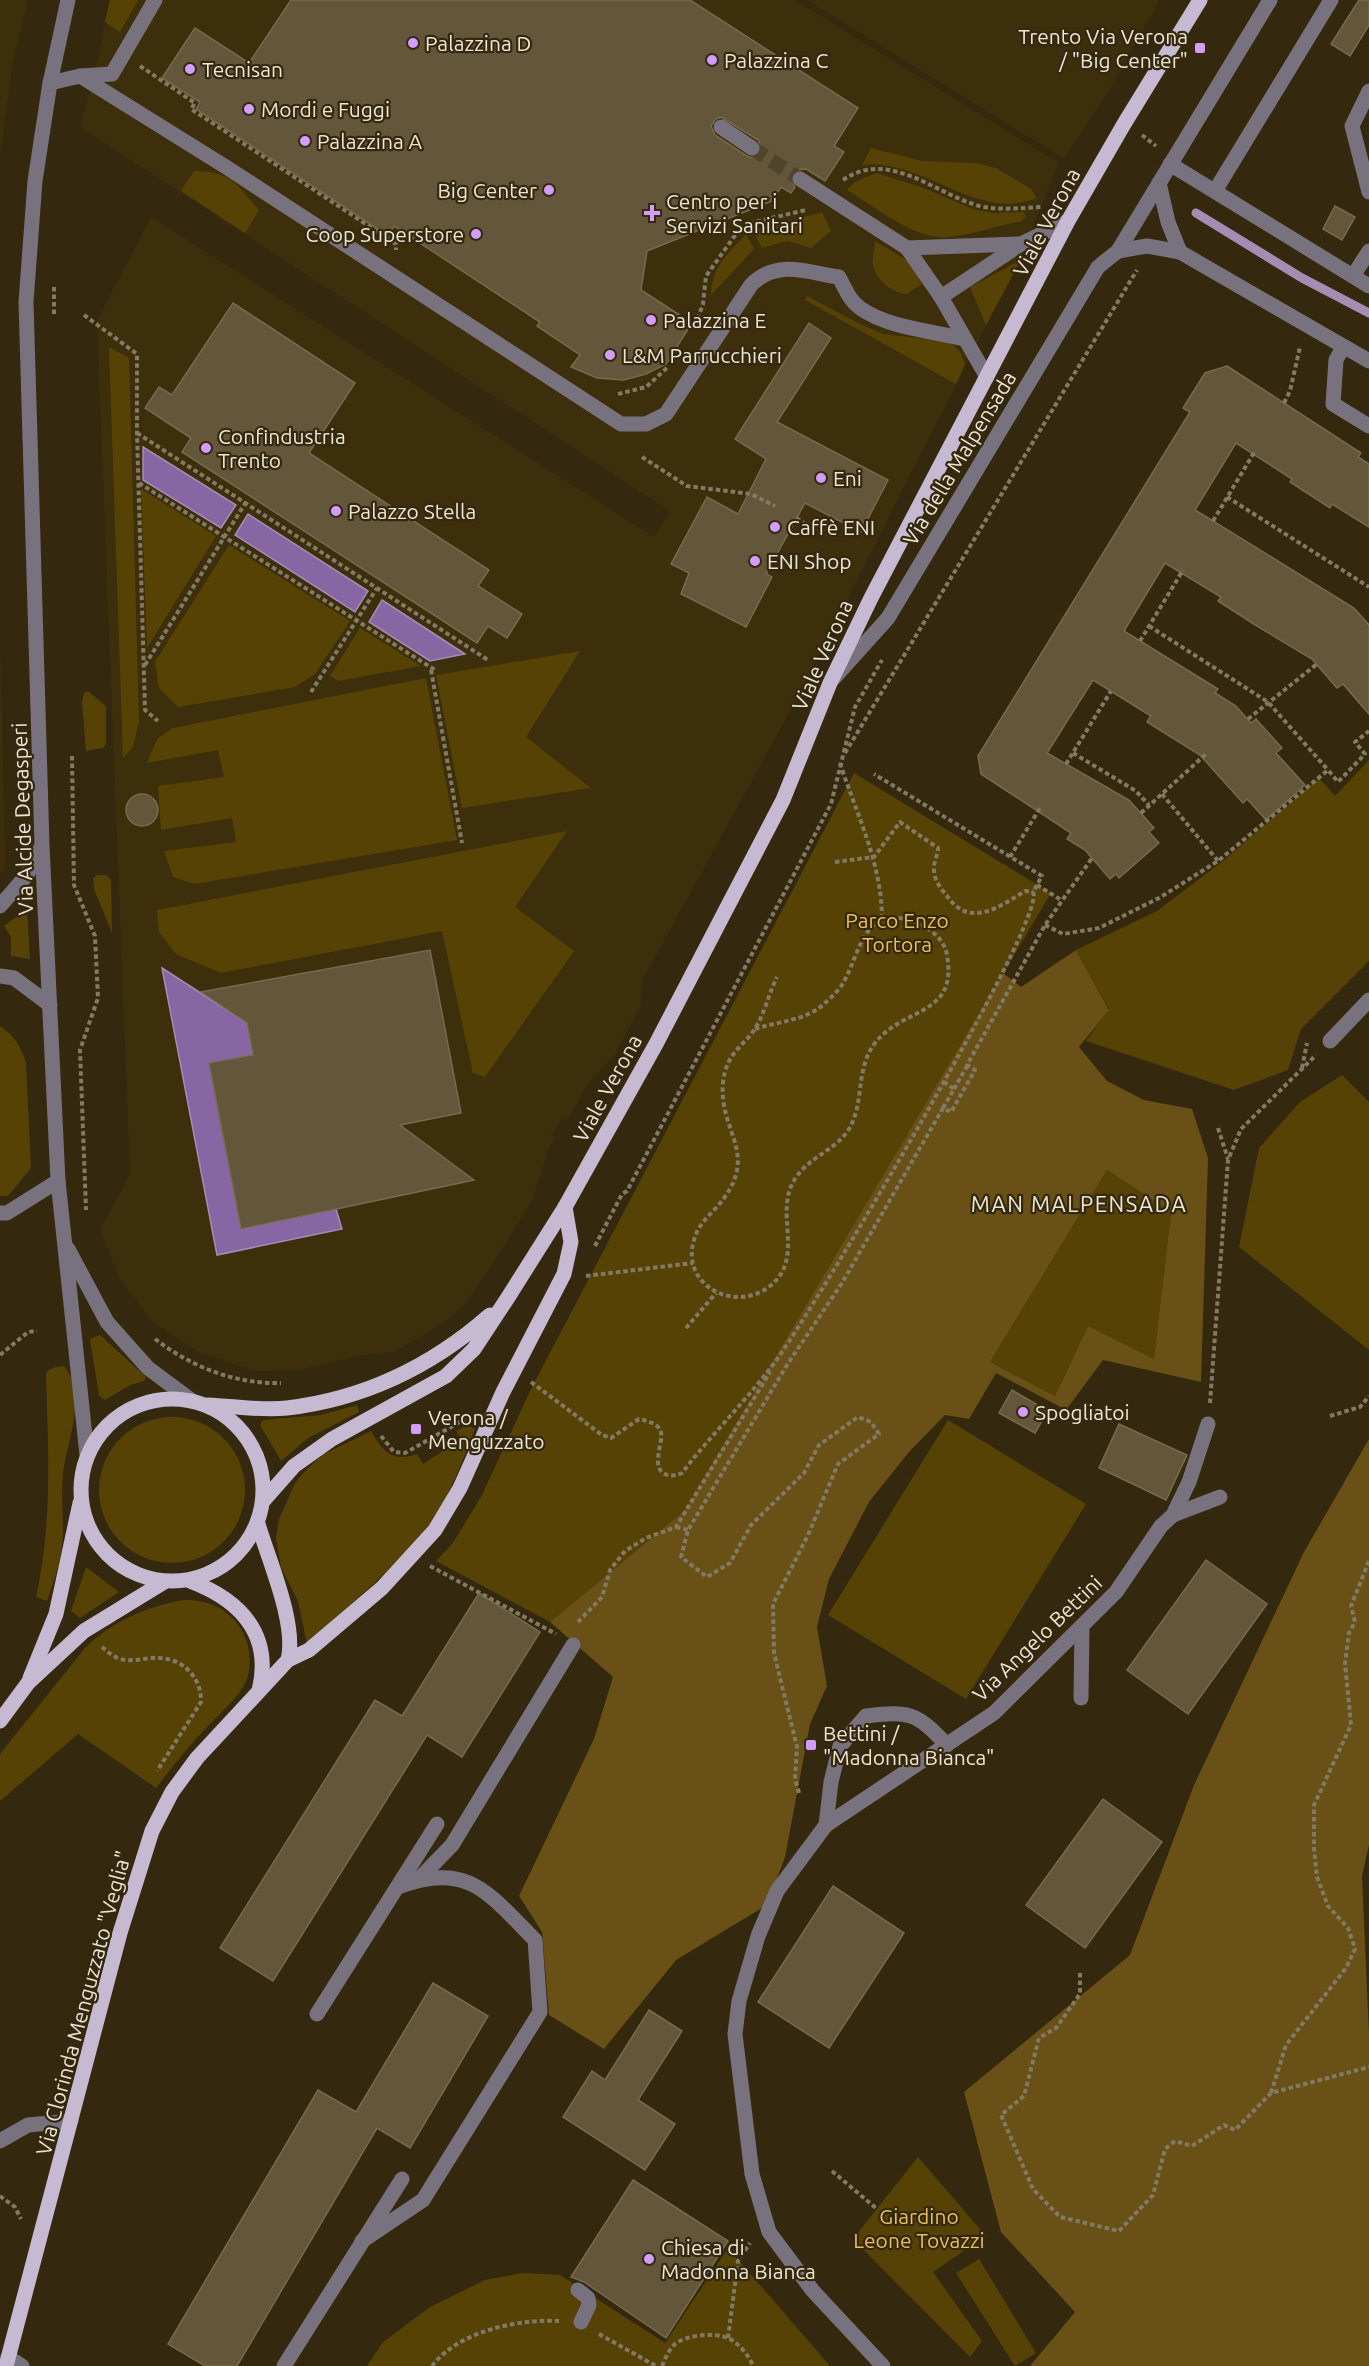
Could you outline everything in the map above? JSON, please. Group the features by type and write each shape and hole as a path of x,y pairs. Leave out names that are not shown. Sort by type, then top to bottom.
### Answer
{"main road":[{"name":"Viale Verona","path":"264,1500 294,1466 332,1439 446,1376 474,1349 565,1207 656,1044 783,800 830,683 871,598 1068,221 1200,0"},
{"name":"Via Clorinda Menguzzato \"Veglia\"","path":"7,2362 120,1933 152,1831 172,1792 196,1758 288,1660 309,1650 382,1588 435,1530 460,1488 502,1392 564,1274 571,1242 565,1207"},
{"name":"Viale Verona","path":"198,1403 286,1408 362,1392 429,1362 464,1338 507,1299"},
{"path":"28,1683 56,1614 87,1455 100,1433 118,1415 141,1404 165,1399 198,1403 231,1420 250,1443 262,1470 264,1500 258,1524 246,1546 230,1562 211,1574 190,1581 164,1582 140,1576 116,1563 98,1545 87,1523 80,1500"},
{"path":"258,1524 289,1627 292,1645 288,1660"},
{"path":"190,1581 216,1591 240,1610 257,1636 264,1671 259,1691"},
{"path":"0,1721 28,1683 84,1630 164,1582"}],"street":[{"name":"Via Alcide Degasperi","path":"68,0 50,83 35,181 26,302 42,844 58,1181 87,1455"},
{"path":"50,83 80,76 112,74 155,0"},
{"name":"Via della Malpensada","path":"830,683 888,618 1098,267 1118,250 1270,0"},
{"path":"1215,191 1331,0"},
{"path":"80,76 226,167 621,424 646,424 666,414 751,285 764,272 779,268 839,277 855,302 882,319 965,339"},
{"path":"1369,91 1352,126 1369,192"},
{"path":"720,127 752,148"},
{"path":"1170,164 1369,286"},
{"path":"800,179 907,248 941,297 987,377"},
{"path":"1159,183 1168,222 1180,252"},
{"path":"941,297 1021,244 1068,221"},
{"path":"907,248 1021,244"},
{"path":"1118,250 1147,246 1180,252 1369,362"},
{"path":"1353,276 1369,251"},
{"path":"1343,347 1336,360 1333,404 1369,426"},
{"path":"0,906 27,875 42,844"},
{"path":"0,976 14,978 50,1005"},
{"path":"1330,1041 1369,1000"},
{"path":"0,1213 7,1213 58,1181"},
{"name":"Via Alcide Degasperi","path":"64,1243 107,1322 148,1368 198,1403"},
{"name":"Via Angelo Bettini","path":"883,2366 813,2290 769,2232 752,2174 735,2034 739,2001 758,1936 777,1891 826,1825 994,1713 1116,1592 1161,1526 1173,1515 1189,1482 1208,1424"},
{"path":"1173,1515 1220,1497"},
{"path":"1081,1698 1082,1626"},
{"path":"420,1878 452,1845 573,1645"},
{"path":"826,1825 831,1782 840,1746 866,1716 901,1712 928,1725 946,1745"},
{"path":"317,2014 437,1824"},
{"path":"362,2241 423,2200 540,2012 535,1940 480,1886 450,1877 420,1878 398,1887"},
{"path":"0,2141 28,2125 71,2121"},
{"path":"284,2366 402,2179"},
{"path":"578,2290 588,2298 589,2306 581,2322"},
{"name":"Via Clorinda Menguzzato \"Veglia\"","path":"7,2362 22,2366"}],"path":[{"path":"137,64 195,103 191,110 396,244 397,258"},
{"path":"1138,133 1156,145 1150,155"},
{"path":"838,184 853,173 876,168 901,172 979,206 1026,208"},
{"path":"689,336 703,304 706,276 736,234 754,222 817,208"},
{"path":"622,1194 627,1191 831,804 840,762 866,715 1139,266"},
{"path":"54,287 54,315"},
{"path":"84,315 137,354 136,433 146,710 158,721"},
{"path":"1284,403 1290,391 1301,340 1308,327"},
{"path":"613,394 629,393 646,387 669,366"},
{"path":"136,433 488,660"},
{"path":"1213,521 1255,451"},
{"path":"642,457 687,486 751,494 775,507"},
{"path":"138,483 433,670 462,843"},
{"path":"1227,497 1369,587"},
{"path":"144,667 246,502"},
{"path":"796,518 814,530"},
{"path":"1140,641 1183,570"},
{"path":"311,692 377,588"},
{"path":"1149,626 1268,702 1338,782 1365,754 1355,742 1369,731"},
{"path":"1248,719 1317,664"},
{"path":"1066,764 1111,691"},
{"path":"1073,753 1136,790 1149,805"},
{"path":"1141,813 1206,754"},
{"path":"72,756 74,885 95,936 98,998 80,1050 86,1201"},
{"path":"840,762 854,808 874,857 882,890 882,920"},
{"path":"1045,925 1063,934 1099,928 1159,898 1218,861 1328,770"},
{"path":"874,774 1042,876 1032,892"},
{"path":"1162,794 1218,861"},
{"path":"1010,857 1040,808"},
{"path":"835,862 874,857 900,822 938,848 934,872 949,900 962,911 979,915 989,913 1025,891 1032,892"},
{"path":"799,1792 795,1779 797,1747 774,1653 773,1604 808,1535 838,1464 879,1434 871,1422 858,1417 819,1445 804,1473 751,1525 730,1563 707,1577 681,1557 688,1530 787,1365 842,1283 1045,925 1092,858"},
{"path":"1037,885 1061,900"},
{"path":"676,1527 775,1362 820,1295 944,1082 1016,947 1035,901 1032,892"},
{"path":"755,1029 804,1018 823,1005 842,985 859,943 871,927 882,920 907,920 929,929 945,945 949,969 946,988 933,1005 894,1026 875,1043 865,1058 859,1097 850,1127 841,1140 809,1161 794,1178 786,1200 785,1218 789,1243 787,1262 779,1277 757,1294 737,1299 716,1293 701,1280 693,1263 693,1241 703,1222 730,1189 737,1170 738,1149 726,1109 723,1082 730,1059 741,1042 755,1029 777,977"},
{"path":"1208,1424 1228,1160 1241,1129 1330,1041"},
{"path":"943,1108 951,1112 975,1070 967,1065"},
{"path":"944,1082 954,1089"},
{"path":"1218,1128 1228,1160"},
{"path":"578,1277 693,1263"},
{"path":"686,1328 716,1293"},
{"path":"0,1355 28,1332 37,1331"},
{"path":"151,1336 174,1353 224,1376 261,1384 287,1383"},
{"path":"525,1378 602,1435 611,1438 639,1419 650,1421 660,1429 663,1438 658,1461 659,1468 666,1476 674,1477 682,1473 775,1362"},
{"path":"1330,1416 1360,1407 1369,1396"},
{"path":"378,1429 384,1441 394,1452 405,1453 467,1418 475,1419"},
{"path":"572,1624 582,1621 602,1597 610,1570 625,1551 646,1538 676,1527 688,1530"},
{"path":"1080,1974 1080,1994 1056,2028 1039,2038 1024,2096 1001,2115 1033,2189 1060,2217 1119,2231 1153,2194 1164,2149 1175,2140 1192,2145 1224,2125 1235,2130 1271,2093 1286,2045 1346,1968 1355,1949 1348,1928 1328,1906 1317,1877 1314,1805 1351,1725 1345,1663 1349,1633 1355,1622 1351,1606 1369,1561"},
{"path":"427,1564 573,1645"},
{"path":"552,1632 562,1628"},
{"path":"101,1646 110,1654 124,1660 160,1658 173,1660 196,1678 201,1690 201,1702 194,1715 152,1780"},
{"path":"1271,2093 1369,2067"},
{"path":"832,2170 877,2209"},
{"path":"0,2196 15,2206 21,2222"},
{"path":"728,2338 738,2261"},
{"path":"432,2366 439,2357 473,2334 547,2320 581,2322 656,2366"},
{"path":"662,2366 674,2344 686,2338 707,2336 728,2338 741,2348 753,2366"}],"shaded area":[{"path":"0,0 28,0 13,61 0,158"},
{"path":"109,0 795,0 1059,163 1018,263 796,700 642,981 641,1005 615,1054 588,1084 567,1120 562,1118 551,1135 555,1138 548,1151 532,1201 482,1280 467,1301 449,1319 395,1352 357,1356 300,1370 254,1371 199,1352 154,1323 120,1280 100,1230 130,1174 97,321 151,217 654,537 670,511 80,127 98,59"},
{"path":"807,0 1160,0 1111,87 1064,159"},
{"path":"143,447 236,505 221,528 143,480"},
{"path":"248,514 368,591 355,612 235,535"},
{"path":"382,600 465,654 430,661 369,622"},
{"path":"0,620 5,868 0,874"},
{"path":"1076,950 1109,1010 1079,1047 1107,1081 1144,1100 1192,1109 1208,1158 1201,1382 1103,1360 1066,1410 996,1373 969,1419 945,1415 909,1452 869,1502 829,1579 817,1627 827,1686 810,1724 785,1857 767,1905 676,1960 604,2049 549,2015 542,1932 519,1896 594,1739 613,1677 550,1622 684,1511 1003,973 1021,987","holes":["1107,1170 1171,1212 1154,1359 1088,1326 1055,1396 990,1362"]},
{"path":"162,968 247,1023 253,1055 210,1064 241,1229 336,1209 342,1229 217,1255"},
{"path":"1369,1439 1369,1845 1362,1876 1369,2033 1369,2366 1030,2366 1075,2312 1001,2232 964,2092 1130,1955 1194,1785 1304,1552"}],"green space":[{"path":"110,0 138,0 120,32 105,22"},
{"path":"871,148 923,161 975,163 996,168 1031,189 1037,198 1014,203 992,202 906,170 884,165 862,165"},
{"path":"194,171 218,174 233,181 259,210 245,233 181,191"},
{"path":"876,173 924,188 972,209 993,213 1023,212 1026,216 1022,221 976,232 935,237 895,221 847,190 855,182"},
{"path":"822,212 831,231 811,248 787,241 762,248 753,231"},
{"path":"746,234 754,249 711,295 714,276 718,268"},
{"path":"875,241 908,261 922,284 907,294 896,291 881,281 873,265"},
{"path":"1021,260 986,325 970,287"},
{"path":"807,296 883,334 950,342 960,352 965,364 956,384 805,300"},
{"path":"109,347 129,358 139,721 133,747 123,758"},
{"path":"141,489 216,536 147,648"},
{"path":"229,545 350,621 315,674 295,687 178,707 159,688 155,662"},
{"path":"360,628 421,666 338,681 330,676"},
{"path":"580,651 526,737 591,788 462,808 436,675"},
{"path":"426,678 457,840 194,884 173,877 164,851 236,842 232,818 161,830 158,786 224,777 218,750 147,763 157,739 173,728"},
{"path":"88,691 106,706 106,743 103,748 86,751 82,703 84,693"},
{"path":"1369,760 1369,961 1301,1029 1288,1070 1234,1090 1086,1041 1109,1009 1076,950 1157,911 1223,861 1319,778 1335,796"},
{"name":"Parco Enzo Tortora","path":"854,773 1051,893 684,1511 550,1622 436,1561 453,1543 482,1495 532,1387"},
{"path":"567,831 515,907 574,951 485,1077 473,1073 442,931 221,973 176,954 159,932 157,910"},
{"path":"97,875 106,875 111,880 112,933 94,889 93,878"},
{"path":"27,909 30,959 11,956 11,937 4,926"},
{"path":"0,1026 17,1042 26,1063 31,1168 8,1196 0,1196"},
{"path":"1342,1075 1369,1102 1369,1350 1239,1247 1259,1148 1300,1102"},
{"path":"1107,1170 1171,1212 1154,1359 1088,1326 1055,1396 990,1362"},
{"path":"100,1335 146,1377 144,1381 130,1385 105,1400 99,1396 90,1339"},
{"path":"64,1366 75,1390 74,1418 63,1473 61,1551 47,1601 36,1597 47,1513 46,1372 55,1367"},
{"path":"357,1405 359,1412 308,1438 281,1461 260,1425 263,1420 321,1415"},
{"path":"172,1417 186,1418 200,1423 213,1429 224,1438 233,1449 239,1462 244,1476 244,1504 239,1518 233,1531 224,1542 213,1551 200,1557 186,1562 172,1563 158,1562 144,1557 131,1551 120,1542 111,1531 105,1518 100,1504 99,1490 100,1476 105,1462 111,1449 120,1438 131,1429 144,1423 158,1418"},
{"path":"948,1420 1086,1504 966,1699 828,1615"},
{"path":"467,1425 475,1429 449,1491 429,1525 386,1572 307,1644 298,1601 281,1568 276,1538 279,1519 295,1483 322,1455 371,1431 379,1444 389,1453 401,1457 417,1454 423,1464 461,1439 456,1431"},
{"path":"86,1567 119,1592 80,1618 71,1611"},
{"path":"183,1600 212,1605 224,1611 236,1622 248,1644 249,1671 247,1680 235,1698 193,1742 156,1788 78,1734 0,1801 0,1754 85,1648 107,1630 130,1616"},
{"name":"Giardino Leone Tovazzi","path":"918,2157 986,2236 933,2272 982,2341 970,2357 853,2239"},
{"path":"728,2248 830,2366 367,2366 383,2342 430,2307 485,2280 523,2273 560,2275 665,2343"},
{"path":"979,2259 1036,2353 1015,2366 956,2273"}],"building":[{"name":"Big Center","path":"291,0 690,0 858,108 834,146 844,152 825,181 806,169 796,170 790,178 795,187 791,193 781,187 772,201 647,251 641,290 692,323 666,364 646,374 624,380 597,378 571,367 580,355 537,326 540,322 394,226 388,236 196,109 200,102 162,78 195,28 249,63","holes":["721,117 758,140 762,148 760,154 752,158 715,135 711,126 716,119"]},
{"path":"1359,0 1369,0 1369,25 1350,56 1331,44"},
{"path":"1335,206 1355,217 1342,240 1323,229"},
{"name":"Palazzo Stella","path":"233,303 355,383 309,453 489,570 478,586 522,614 507,638 488,626 477,643 182,452 191,438 145,408 159,387 172,395"},
{"path":"809,323 831,338 777,422 888,480 861,532 805,503 766,574 772,577 746,627 681,594 689,573 671,564 707,497 738,514 766,459 735,439"},
{"path":"1227,366 1361,453 1358,457 1369,464 1369,527 1332,504 1330,508 1290,482 1292,479 1236,443 1195,510 1354,608 1369,625 1369,714 1343,684 1337,688 1312,659 1218,601 1221,597 1165,563 1124,631 1218,689 1215,693 1236,706 1251,723 1256,719 1282,748 1276,753 1305,785 1266,820 1247,799 1243,803 1200,755 1147,722 1151,716 1093,680 1047,753 1129,800 1154,828 1149,832 1159,843 1119,878 1116,874 1110,879 1085,850 1067,839 1071,833 981,774 978,756 1190,412 1183,408 1205,373"},
{"path":"142,794 153,799 158,810 153,821 142,826 131,821 126,810 131,799"},
{"path":"430,950 461,1113 400,1125 474,1180 241,1229 209,1063 253,1055 247,1023 201,992"},
{"name":"Spogliatoi","path":"1012,1390 1048,1411 1035,1433 999,1413"},
{"path":"1119,1424 1187,1455 1166,1500 1099,1468"},
{"path":"1206,1560 1267,1604 1188,1714 1127,1670"},
{"path":"479,1593 540,1632 462,1757 427,1735 273,1981 220,1948 375,1700 402,1716"},
{"path":"1103,1799 1162,1842 1085,1948 1026,1905"},
{"path":"833,1886 904,1933 829,2048 758,2002"},
{"path":"433,1983 488,2016 410,2148 377,2128 237,2366 205,2366 168,2344 318,2090 356,2112"},
{"path":"649,2010 682,2031 638,2100 675,2124 645,2170 563,2117 592,2071 605,2080"},
{"name":"Chiesa di Madonna Bianca","path":"633,2180 728,2241 666,2338 584,2282 571,2277"}],"waterway":[{"path":"1196,213 1302,278 1369,313"}],"tunnel":[{"path":"752,148 800,179"}],"place":[{"name":"Palazzina D","path":"413,43"},
{"name":"Trento Via Verona / \"Big Center\"","path":"1200,48"},
{"name":"Palazzina C","path":"712,60"},
{"name":"Tecnisan","path":"190,69"},
{"name":"Mordi e Fuggi","path":"249,109"},
{"name":"Palazzina A","path":"305,141"},
{"name":"Big Center","path":"549,190"},
{"name":"Centro per i Servizi Sanitari","path":"652,213"},
{"name":"Coop Superstore","path":"476,234"},
{"name":"Palazzina E","path":"651,320"},
{"name":"L&M Parrucchieri","path":"610,355"},
{"name":"Confindustria Trento","path":"206,448"},
{"name":"Eni","path":"821,478"},
{"name":"Palazzo Stella","path":"336,511"},
{"name":"Caffè ENI","path":"775,527"},
{"name":"ENI Shop","path":"755,561"},
{"name":"Spogliatoi","path":"1023,1412"},
{"name":"Verona / Menguzzato","path":"416,1429"},
{"name":"Bettini / \"Madonna Bianca\"","path":"811,1745"},
{"name":"Chiesa di Madonna Bianca","path":"649,2259"}],"district":[{"name":"MAN MALPENSADA","path":"1079,1203"}]}
